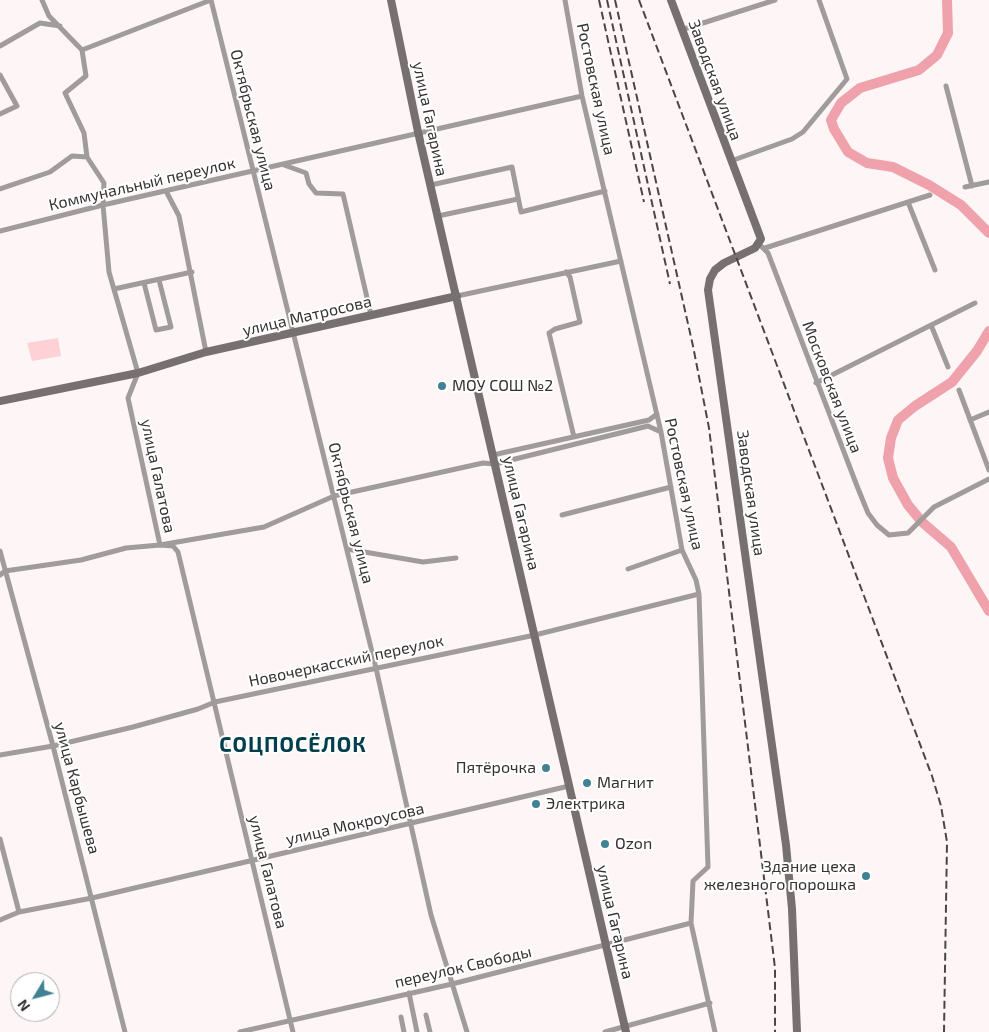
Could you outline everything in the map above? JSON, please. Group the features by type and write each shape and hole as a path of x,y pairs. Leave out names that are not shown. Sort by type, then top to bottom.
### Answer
{"main road":[{"name":"улица Гагарина","path":"391,0 418,132 626,1029"},
{"name":"Заводская улица","path":"671,0 760,234 762,246 715,270 710,278 709,298 786,845 792,909 797,1032"},
{"name":"улица Матросова","path":"0,401 138,373 206,352 294,334 457,296"}],"street":[{"path":"42,0 50,16 82,50 86,76 65,92 84,133 87,157 104,183 103,205 110,272 138,373"},
{"path":"82,50 211,0"},
{"name":"Октябрьская улица","path":"211,0 376,668 431,915 467,1032"},
{"name":"Ростовская улица","path":"565,0 582,96 661,432 682,550 696,580 699,594 708,867 693,881 691,923 715,1032"},
{"path":"681,30 774,0"},
{"path":"731,161 792,139 803,132 847,79 819,0"},
{"path":"0,46 40,22 60,26"},
{"path":"0,74 17,106 0,114"},
{"path":"946,86 972,186"},
{"name":"Коммунальный переулок","path":"0,231 103,205 582,96"},
{"name":"Коммунальный переулок","path":"0,189 50,172 72,156 87,157"},
{"path":"283,164 306,173 309,184 316,193 343,194 371,315"},
{"path":"431,185 512,167 521,212 605,191"},
{"path":"965,187 989,182"},
{"path":"166,191 179,216 192,272 206,352"},
{"path":"762,246 930,195"},
{"path":"438,216 518,200"},
{"path":"908,202 935,270"},
{"name":"Московская улица","path":"762,246 868,513 889,536 908,533 934,506 989,479"},
{"name":"улица Матросова","path":"457,296 621,261"},
{"path":"114,289 192,272"},
{"path":"566,272 570,277 580,322 555,329 549,333 574,437"},
{"path":"144,283 156,330 171,327 159,280"},
{"path":"816,383 975,303"},
{"path":"931,326 948,367"},
{"name":"улица Галатова","path":"138,373 128,398 160,545 172,546 178,552 294,1032"},
{"path":"959,390 989,470"},
{"path":"970,420 989,412"},
{"path":"493,455 649,420 657,414"},
{"path":"0,575 5,571 81,560 126,548 160,545 264,527 334,496 483,463 495,464 648,426 661,432"},
{"path":"562,515 670,486"},
{"path":"347,549 423,562 456,558"},
{"path":"628,568 682,550"},
{"name":"улица Карбышева","path":"0,551 53,746 125,1032"},
{"name":"Новочеркасский переулок","path":"0,755 53,746 198,710 214,702 535,635 699,594"},
{"name":"улица Мокроусова","path":"0,920 19,912 92,898 569,786"},
{"path":"0,839 19,912"},
{"name":"переулок Свободы","path":"240,1032 452,984 691,923"},
{"path":"409,993 417,1032"},
{"path":"605,1032 626,1029 710,1003"},
{"path":"426,1015 430,1032"},
{"path":"401,1017 404,1032"}],"shaded area":[{"path":"58,338 61,356 32,361 27,343"}],"waterway":[{"path":"947,0 948,33 937,55 919,70 860,88 841,103 831,120 834,129 848,152 867,163 893,167 929,185 961,205 989,233"},
{"path":"989,331 977,351 952,382 915,406 898,420 891,438 888,458 893,478 908,505 922,522 951,547 989,611"}],"railway":[{"path":"599,0 644,202"},
{"path":"607,0 670,284"},
{"path":"615,0 693,346 709,428 775,968 775,1032"},
{"path":"639,0 932,776 941,806 947,842 944,1032"}],"place":[{"name":"МОУ СОШ №2","path":"442,386"},
{"name":"Пятёрочка","path":"546,768"},
{"name":"Магнит","path":"587,783"},
{"name":"Электрика","path":"536,804"},
{"name":"Ozon","path":"605,844"},
{"name":"Здание цеха железного порошка","path":"866,876"}],"district":[{"name":"СОЦПОСЁЛОК","path":"293,745"}]}
